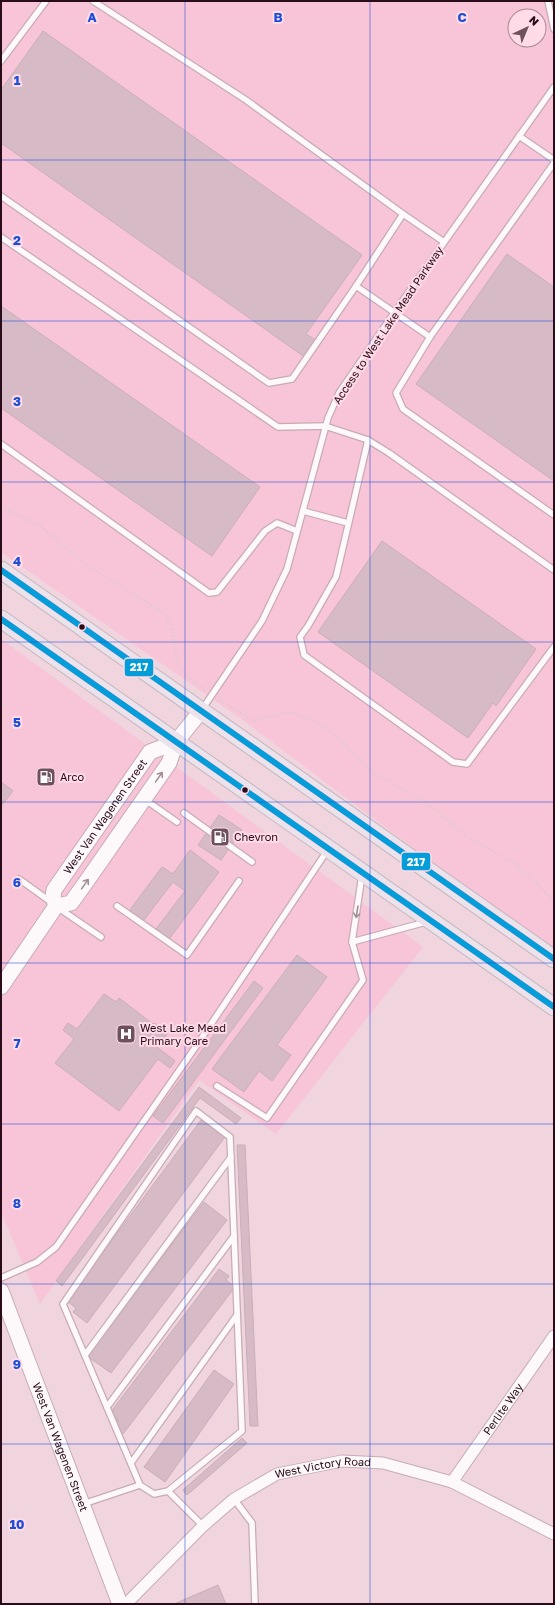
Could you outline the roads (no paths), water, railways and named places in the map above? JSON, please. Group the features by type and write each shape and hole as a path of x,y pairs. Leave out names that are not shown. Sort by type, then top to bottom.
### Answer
{"main road":[{"path":"1,570 554,959"},
{"path":"1,619 554,1008"},
{"name":"West Van Wagenen Street","path":"176,742 150,752 54,890 52,897 56,906 71,903 169,763 176,742 201,711"},
{"path":"1,987 56,906"},
{"name":"West Van Wagenen Street","path":"1,1291 120,1604"}],"street":[{"name":"Perlite Way","path":"452,1482 554,1336"},
{"name":"West Victory Road","path":"126,1604 203,1526 234,1499 277,1474 342,1461 383,1463 452,1482 554,1534"}],"lane":[{"path":"1,61 46,1"},
{"path":"93,1 246,100 444,242"},
{"path":"548,1 554,29"},
{"name":"Access to West Lake Mead Parkway","path":"201,711 262,622 287,569 325,426 339,393 554,87"},
{"path":"519,136 554,160"},
{"path":"554,163 430,337 396,393 403,409 554,516"},
{"path":"1,196 269,383 292,379 403,214"},
{"path":"1,237 278,427 325,426 368,440 390,453 554,570"},
{"path":"356,286 430,337"},
{"path":"368,440 336,577 308,626 300,637 304,655 454,762 467,764 554,647"},
{"path":"1,444 209,593 217,592 265,531 277,523 297,531"},
{"path":"303,511 348,523"},
{"path":"144,799 177,822"},
{"path":"184,813 252,862"},
{"path":"1,1278 37,1262 56,1247 173,1080 329,849"},
{"path":"217,1086 267,1118 363,980 352,942 363,873"},
{"path":"19,878 101,937"},
{"path":"117,906 188,955 239,881"},
{"path":"352,942 430,921"},
{"path":"196,1111 230,1136 231,1157 242,1431 168,1490 154,1494 140,1485 63,1304 196,1111"},
{"path":"85,1354 231,1157"},
{"path":"107,1407 234,1236"},
{"path":"131,1463 237,1315"},
{"path":"83,1504 140,1485"},
{"path":"168,1490 203,1526"},
{"path":"234,1499 252,1523 255,1604"}],"place":[{"name":"Arco","path":"46,777"},
{"name":"Chevron","path":"220,837"},
{"name":"West Lake Mead Primary Care","path":"126,1034"}]}
